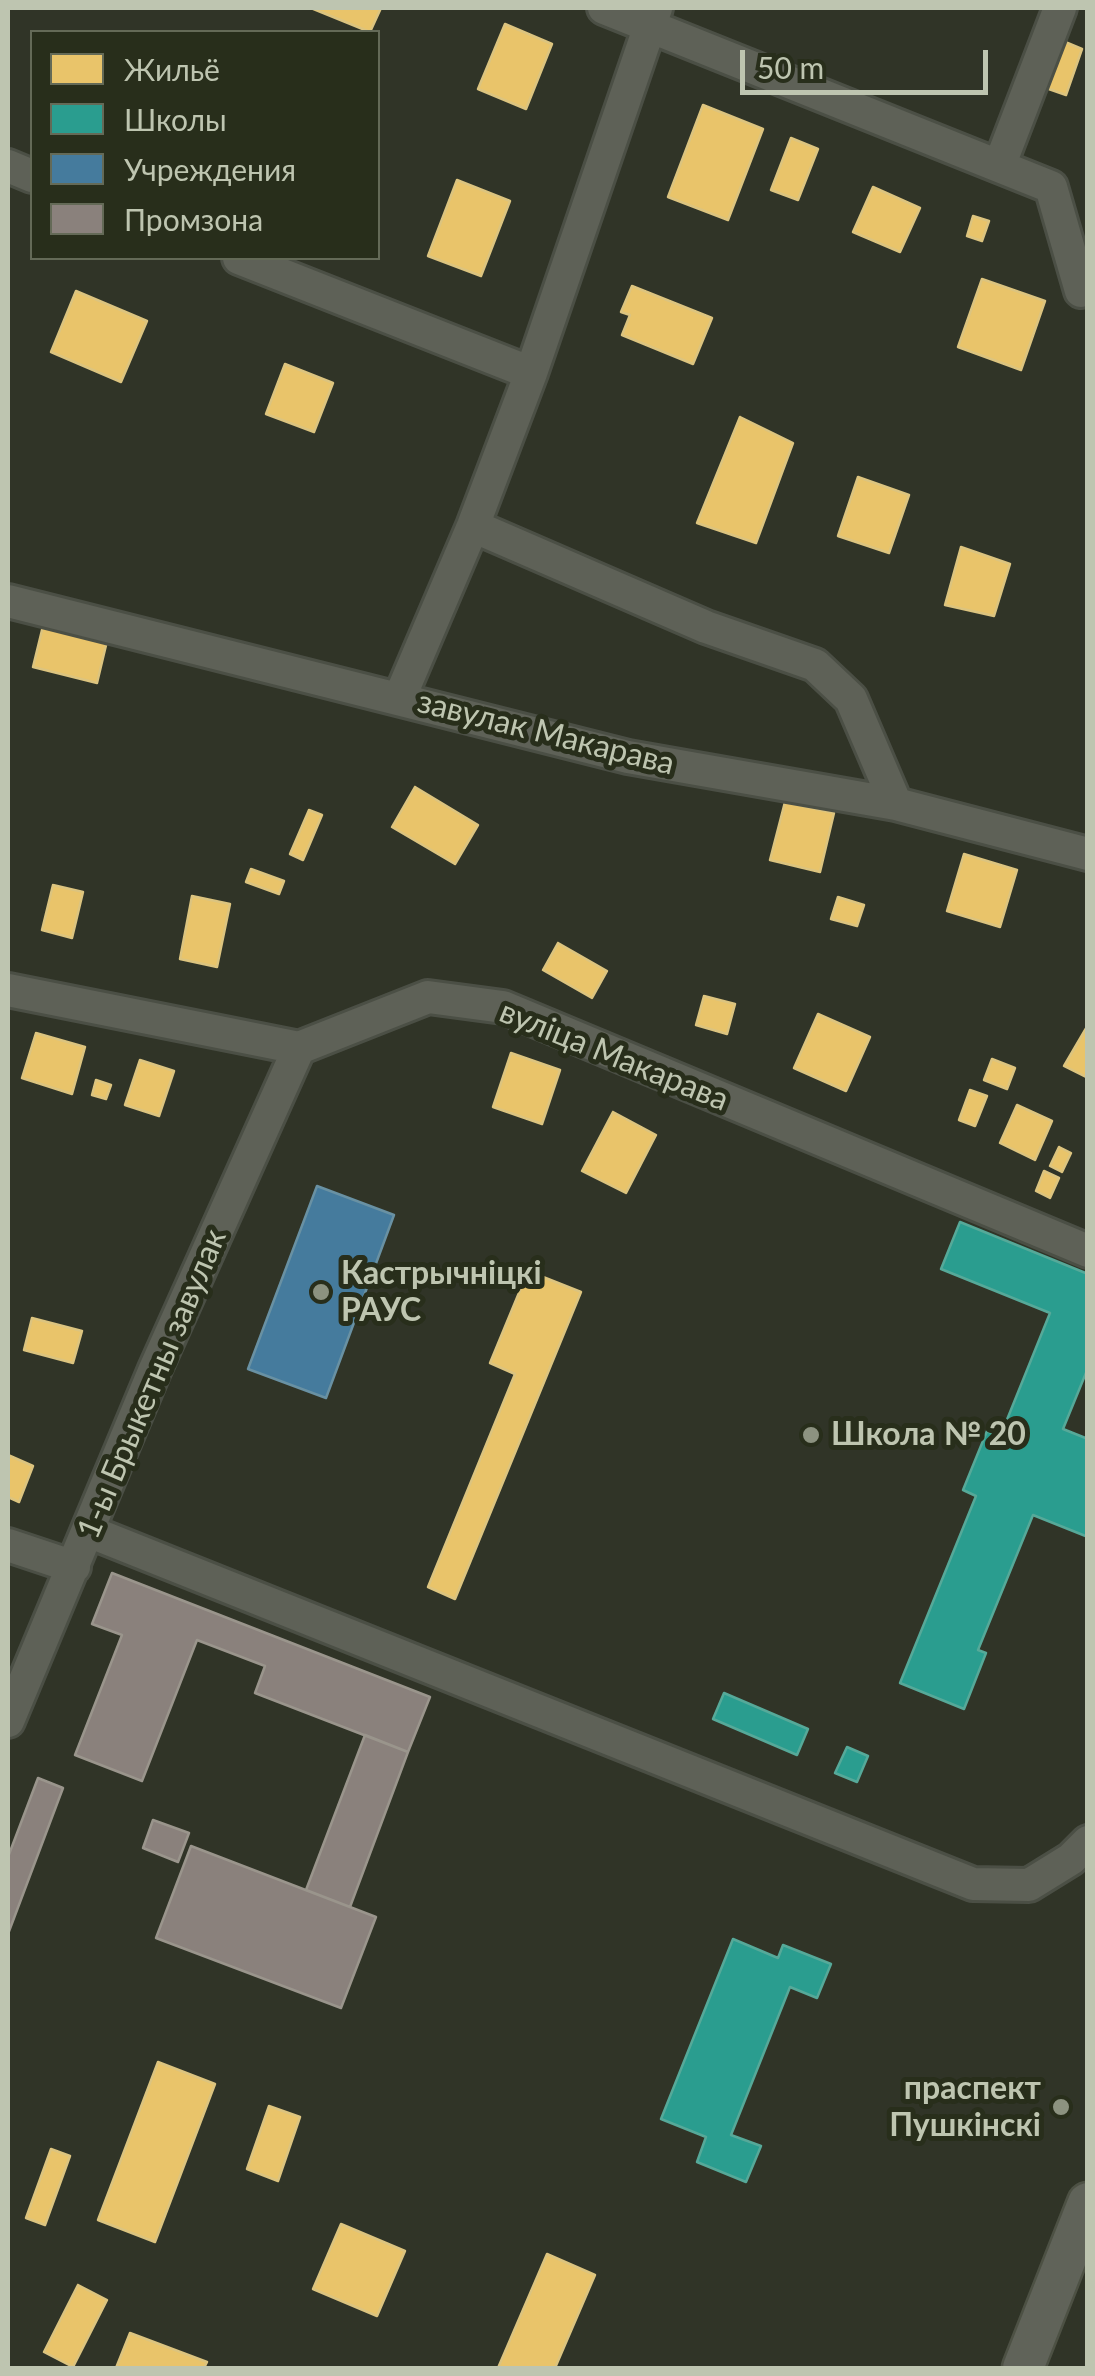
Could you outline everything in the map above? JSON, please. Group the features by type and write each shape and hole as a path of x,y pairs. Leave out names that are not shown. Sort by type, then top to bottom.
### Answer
{"main road":[{"path":"1023,2368 1088,2203"}],"street":[{"path":"604,8 652,16 1051,187 1081,291"},
{"path":"1000,164 1060,8"},
{"path":"400,697 474,526 531,373 652,16"},
{"path":"243,260 531,373"},
{"path":"474,526 706,627 815,665 851,699 896,804"},
{"name":"завулак Макарава","path":"8,601 628,756 896,804 1088,854"},
{"path":"8,990 299,1048"},
{"name":"вуліца Макарава","path":"299,1048 428,997 503,1007 1088,1251"},
{"name":"1-ы Брыкетны завулак","path":"8,1722 154,1369 299,1048"},
{"path":"88,1532 974,1884 1029,1885 1071,1859 1088,1842"},
{"path":"8,1545 74,1566"}],"building: Жильё":[{"path":"311,8 381,8 371,30"},
{"path":"505,24 552,44 526,109 478,89"},
{"path":"1058,39 1082,49 1066,95 1043,87"},
{"path":"703,105 763,129 728,220 668,197"},
{"path":"791,138 818,149 798,200 771,190"},
{"path":"457,180 510,201 481,276 428,256"},
{"path":"873,187 920,208 900,252 853,232"},
{"path":"973,216 989,221 982,241 967,236"},
{"path":"982,279 1045,301 1021,370 958,347"},
{"path":"632,286 712,318 693,364 622,335 630,315 621,312"},
{"path":"76,291 147,321 121,382 51,352"},
{"path":"285,364 333,383 314,432 266,414"},
{"path":"740,417 793,443 756,543 697,523"},
{"path":"858,477 909,495 889,553 838,536"},
{"path":"961,547 1010,564 994,616 945,605"},
{"path":"43,626 107,641 97,683 33,667"},
{"path":"415,787 478,825 455,864 392,827"},
{"path":"785,802 834,813 820,872 770,860"},
{"path":"309,810 322,815 303,860 290,854"},
{"path":"964,854 1017,870 1000,927 947,911"},
{"path":"251,869 284,881 279,894 246,882"},
{"path":"53,885 83,892 72,938 42,930"},
{"path":"192,896 230,904 217,967 180,959"},
{"path":"838,897 864,905 857,926 831,919"},
{"path":"558,943 607,971 592,998 543,970"},
{"path":"704,996 735,1004 727,1034 696,1025"},
{"path":"818,1014 870,1037 846,1091 794,1068"},
{"path":"1088,1025 1088,1078 1064,1066"},
{"path":"36,1033 85,1047 72,1094 22,1078"},
{"path":"511,1053 560,1070 542,1124 493,1107"},
{"path":"992,1059 1015,1068 1007,1089 984,1080"},
{"path":"140,1060 174,1071 159,1116 125,1105"},
{"path":"96,1080 111,1085 106,1099 92,1095"},
{"path":"970,1090 987,1096 975,1126 959,1120"},
{"path":"1017,1105 1052,1121 1035,1160 1000,1143"},
{"path":"613,1112 656,1135 626,1193 582,1171"},
{"path":"1059,1147 1071,1153 1062,1172 1050,1166"},
{"path":"1044,1171 1059,1178 1050,1198 1036,1191"},
{"path":"528,1271 581,1292 455,1599 428,1587 515,1374 490,1363"},
{"path":"32,1318 82,1331 73,1363 24,1350"},
{"path":"8,1455 33,1466 19,1502 8,1497"},
{"path":"158,2062 215,2084 155,2242 98,2220"},
{"path":"269,2106 300,2117 278,2181 247,2169"},
{"path":"51,2149 70,2156 45,2225 26,2218"},
{"path":"341,2224 405,2251 377,2316 313,2289"},
{"path":"547,2254 595,2275 555,2368 498,2368"},
{"path":"78,2285 107,2300 73,2367 44,2352"},
{"path":"130,2333 207,2362 204,2368 116,2368"}],"building: Школы":[{"path":"960,1222 1088,1274 1088,1368 1063,1429 1088,1439 1088,1537 1033,1515 978,1650 986,1653 964,1709 900,1683 976,1496 963,1490 987,1431 1000,1437 1050,1313 941,1269"},
{"path":"724,1693 808,1729 797,1755 713,1719"},
{"path":"847,1747 868,1756 857,1782 835,1773"},
{"path":"733,1939 778,1958 783,1945 831,1964 817,1998 790,1987 731,2135 761,2146 746,2182 697,2162 706,2137 661,2119"}],"building: Учреждения":[{"name":"Кастрычніцкі РАУС","path":"317,1186 394,1215 326,1398 248,1369"}],"building: Промзона":[{"path":"112,1573 430,1697 408,1752 255,1693 265,1666 197,1640 142,1781 75,1755 122,1635 92,1624"},
{"path":"365,1735 408,1752 350,1907 306,1890"},
{"path":"38,1778 63,1788 8,1934 8,1857"},
{"path":"153,1820 189,1833 178,1862 143,1848"},
{"path":"191,1846 376,1917 341,2008 156,1938"}],"place":[{"name":"Кастрычніцкі РАУС","path":"321,1292"},
{"name":"Школа № 20","path":"811,1435"},
{"name":"праспект Пушкінскі","path":"1061,2107"}]}
